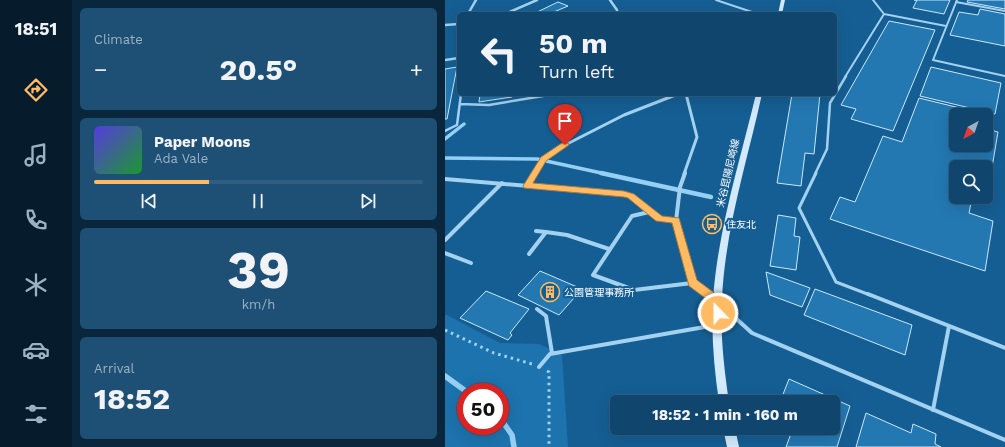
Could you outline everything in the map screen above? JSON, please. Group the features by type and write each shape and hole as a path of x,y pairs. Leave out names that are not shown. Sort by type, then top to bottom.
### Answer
{"main road":[{"path":"780,12 783,0"},
{"name":"米谷昆陽尼崎線","path":"723,395 719,360 718,302 725,240 759,96"},
{"path":"730,435 733,447"}],"street":[{"path":"469,12 476,0"},
{"path":"510,12 537,0"},
{"path":"610,0 617,12"},
{"path":"445,25 457,24"},
{"path":"445,60 457,58"},
{"path":"527,186 544,159 565,145 624,115 673,96"},
{"path":"687,96 697,137 680,187 676,220 693,283 718,302"},
{"path":"445,179 624,194 631,196 659,219 676,220"},
{"path":"445,240 502,183"},
{"path":"649,212 632,216 593,275 634,290 693,283"},
{"path":"536,230 567,235 609,249"},
{"path":"529,254 546,232"},
{"path":"445,253 471,263"}],"lane":[{"path":"715,0 751,12"},
{"path":"873,0 884,14 946,26"},
{"path":"1005,11 957,1 933,60 1005,76"},
{"path":"837,91 884,14"},
{"path":"445,131 457,125 461,96"},
{"path":"460,104 489,105 543,96"},
{"path":"834,96 830,103 827,149 799,208 836,282 1005,348"},
{"path":"718,302 752,333 1005,440"},
{"path":"537,309 546,316 553,353"},
{"path":"539,367 550,354 553,353 718,325"},
{"path":"933,410 949,326"}],"path":[{"path":"445,330 494,354 523,361 549,372 549,447"}],"shaded area":[{"path":"445,314 500,343 539,344 562,355 568,447 445,447"}],"building":[{"path":"917,0 950,0 944,14 913,8"},
{"path":"968,0 1005,0 1005,9 967,2"},
{"path":"558,2 568,6 554,12 537,12"},
{"path":"980,9 1005,14 1005,46 950,35 959,12 978,15"},
{"path":"889,21 935,30 893,131 851,119 856,109 841,105"},
{"path":"457,67 447,119 445,119 445,69"},
{"path":"931,67 1001,83 995,114 993,114 993,108 970,108 920,96"},
{"path":"480,96 512,96 512,97 479,102"},
{"path":"792,96 820,96 814,154 805,153 801,186 777,183"},
{"path":"919,98 960,108 949,108 949,152 993,152 993,131 998,132 993,162 993,160 949,160 949,204 971,204 969,213 993,221 985,271 830,219 840,197 855,202 883,136 902,142"},
{"path":"778,215 796,218 794,236 800,237 796,270 770,266"},
{"name":"公園管理事務所","path":"540,271 582,289 559,315 518,295"},
{"path":"766,272 810,288 802,307 770,295"},
{"path":"815,289 912,325 905,355 804,315"},
{"path":"486,291 529,309 510,333 512,335 508,340 460,318"},
{"path":"789,379 825,395 783,395"},
{"path":"840,402 850,406 837,447 786,447 790,435 840,435"},
{"path":"866,413 911,433 913,424 936,434 935,444 941,447 856,447"}],"waterway":[{"path":"445,139 464,124"},
{"path":"445,158 537,159 606,174"},
{"path":"601,173 711,197"},
{"path":"445,376 457,385"},
{"path":"509,431 512,435 514,447"}],"place":[{"name":"住友北","path":"712,224"},
{"name":"公園管理事務所","path":"550,292"}],"route":[{"path":"565,145 544,159 527,186 624,194 631,196 659,219 676,220 693,283 718,302 718,313"}]}
